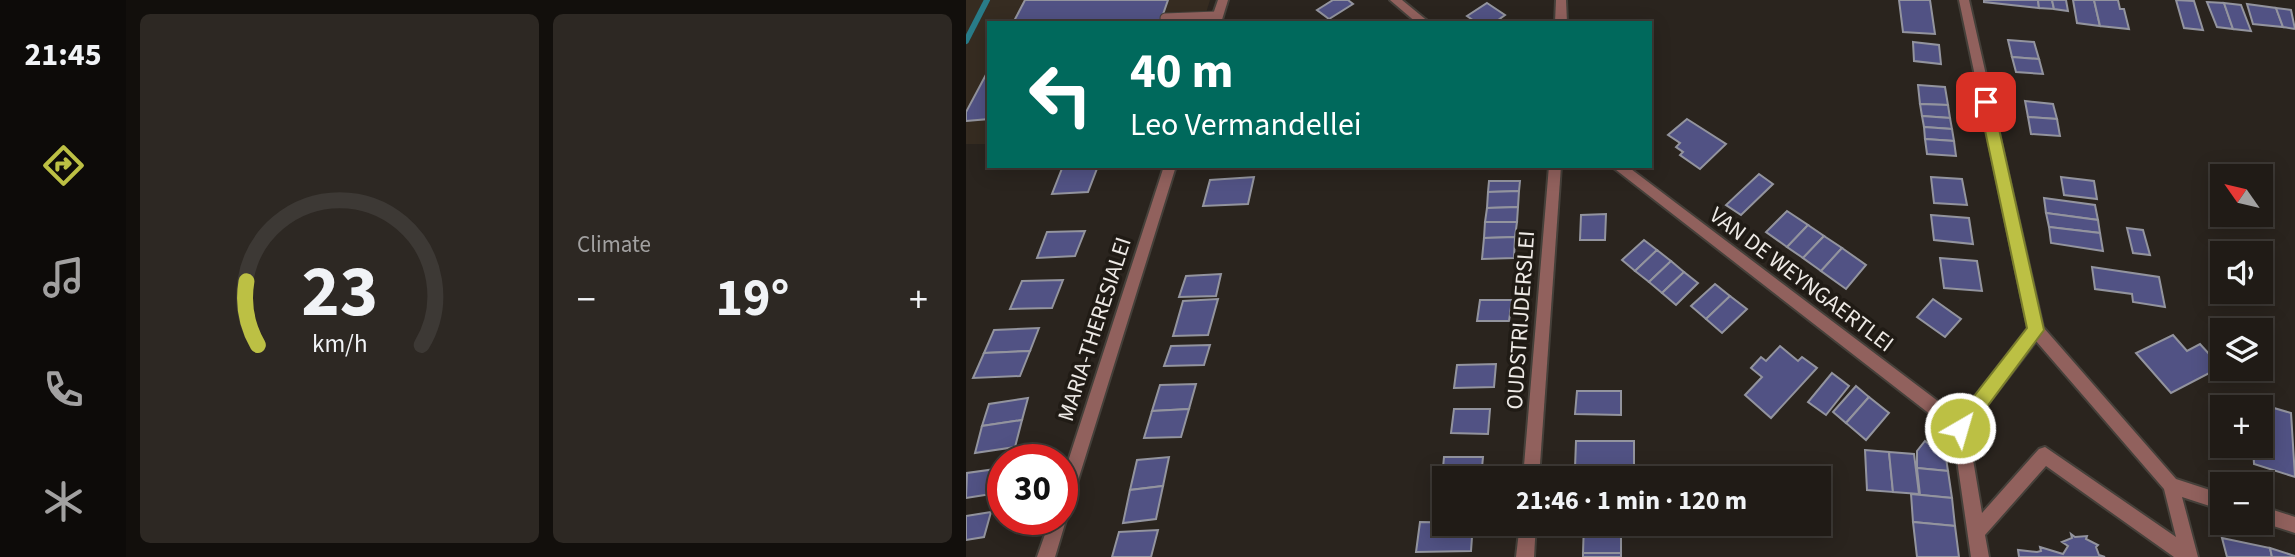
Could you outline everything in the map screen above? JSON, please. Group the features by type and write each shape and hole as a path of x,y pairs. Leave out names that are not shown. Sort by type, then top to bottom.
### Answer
{"street":[{"path":"1216,19 1223,0"},
{"path":"1395,0 1422,21"},
{"path":"1561,0 1561,21"},
{"path":"1964,0 2036,330 2171,485 2189,557"},
{"name":"MARIA-THERESIALEI","path":"1078,456 1169,168"},
{"name":"OUDSTRIJDERSLEI","path":"1532,466 1555,168"},
{"name":"VAN DE WEYNGAERTLEI","path":"1620,168 1960,428"},
{"path":"1980,557 1960,428 2036,330"},
{"path":"1976,532 2045,455 2189,557"},
{"path":"2171,485 2210,498"},
{"path":"2273,518 2295,525"},
{"path":"1046,557 1053,535"},
{"path":"1525,557 1527,536"}],"lane":[{"path":"1165,18 1216,19"}],"shaded area":[{"path":"966,0 1210,0 1204,21 987,21 987,144 966,144"}],"building":[{"path":"1025,0 1168,0 1161,21 1014,21"},
{"path":"1333,0 1348,0 1353,4 1329,19 1317,10"},
{"path":"1899,0 1930,0 1935,34 1903,32"},
{"path":"2038,0 2039,8 1984,2"},
{"path":"2038,0 2052,0 2054,9 2039,8"},
{"path":"2052,0 2066,0 2068,11 2054,9"},
{"path":"2073,0 2094,0 2100,26 2077,23"},
{"path":"2094,0 2118,0 2120,9 2124,9 2129,29 2100,26"},
{"path":"2176,0 2194,1 2203,30 2184,28"},
{"path":"2207,2 2224,3 2233,29 2217,27"},
{"path":"1487,3 1505,15 1497,21 1474,21 1467,16"},
{"path":"2224,3 2241,5 2251,31 2233,29"},
{"path":"2247,4 2276,8 2283,27 2253,24"},
{"path":"2276,8 2291,10 2295,29 2283,27"},
{"path":"2008,40 2034,42 2039,59 2012,57"},
{"path":"1913,42 1939,45 1941,64 1914,61"},
{"path":"2012,57 2039,59 2043,74 2016,72"},
{"path":"987,73 987,119 966,121 966,112"},
{"path":"1918,85 1945,87 1948,105 1920,104"},
{"path":"2025,101 2053,104 2057,119 2028,117"},
{"path":"1920,104 1948,105 1950,118 1922,116"},
{"path":"1922,116 1950,118 1952,129 1924,127"},
{"path":"2028,117 2057,119 2060,136 2031,134"},
{"path":"1687,119 1726,144 1700,169 1680,155 1683,152 1676,147 1680,143 1668,135"},
{"path":"1924,127 1952,129 1954,141 1925,139"},
{"path":"1925,139 1954,141 1956,156 1927,154"},
{"path":"1062,168 1097,168 1088,192 1052,194"},
{"path":"1759,174 1773,184 1741,215 1726,205"},
{"path":"1254,177 1248,204 1203,206 1210,180"},
{"path":"1931,177 1962,179 1967,205 1934,203"},
{"path":"2061,177 2094,181 2097,199 2064,195"},
{"path":"1489,181 1520,181 1519,191 1488,192"},
{"path":"1519,191 1518,207 1487,208 1488,192"},
{"path":"2044,198 2095,205 2098,220 2046,213"},
{"path":"1518,207 1517,222 1485,222 1487,208"},
{"path":"1787,211 1808,225 1787,247 1766,232"},
{"path":"2046,213 2098,220 2100,233 2049,227"},
{"path":"1606,214 1605,240 1580,240 1581,215"},
{"path":"1931,215 1969,218 1973,244 1934,240"},
{"path":"1485,222 1517,222 1515,237 1484,238"},
{"path":"1808,225 1824,236 1803,258 1787,247"},
{"path":"2049,227 2100,233 2103,251 2051,243"},
{"path":"2127,228 2143,230 2150,255 2133,253"},
{"path":"1085,231 1075,256 1037,258 1047,232"},
{"path":"1824,236 1842,248 1821,271 1803,258"},
{"path":"1515,237 1514,258 1482,259 1484,238"},
{"path":"1644,240 1657,250 1635,271 1622,260"},
{"path":"1842,248 1866,265 1846,289 1821,271"},
{"path":"1657,250 1671,261 1649,282 1635,271"},
{"path":"1940,258 1977,261 1982,291 1944,288"},
{"path":"1671,261 1684,272 1662,293 1649,282"},
{"path":"2092,267 2159,277 2165,307 2133,302 2132,294 2095,289"},
{"path":"1684,272 1698,283 1676,305 1662,293"},
{"path":"1221,274 1216,296 1179,297 1186,276"},
{"path":"1063,280 1052,308 1010,309 1022,281"},
{"path":"1715,284 1730,296 1706,319 1691,306"},
{"path":"1730,296 1747,309 1722,333 1706,319"},
{"path":"1218,299 1208,335 1173,336 1183,301"},
{"path":"1933,299 1961,319 1945,337 1917,317"},
{"path":"1480,300 1512,300 1509,321 1477,321"},
{"path":"1039,328 1030,351 984,353 994,330"},
{"path":"2173,335 2187,351 2200,344 2210,355 2210,373 2171,393 2136,353"},
{"path":"1210,345 1204,365 1164,366 1171,346"},
{"path":"1780,346 1798,361 1802,357 1817,368 1771,418 1745,395 1762,377 1751,368 1761,357 1766,361"},
{"path":"1030,351 1020,376 973,378 984,353"},
{"path":"1496,364 1494,387 1454,388 1457,365"},
{"path":"1832,373 1849,386 1826,415 1808,402"},
{"path":"1196,384 1189,409 1152,411 1160,385"},
{"path":"1856,386 1869,397 1846,423 1833,412"},
{"path":"1577,391 1621,391 1621,415 1575,414"},
{"path":"1869,397 1889,413 1866,440 1846,423"},
{"path":"1028,398 1022,420 982,426 989,404"},
{"path":"2273,408 2291,413 2295,477 2254,464 2254,458 2273,458"},
{"path":"1189,409 1181,437 1144,438 1152,411"},
{"path":"1454,409 1490,409 1488,434 1451,433"},
{"path":"1022,420 1016,444 987,444 987,451 975,453 982,426"},
{"path":"1576,441 1634,441 1634,466 1575,466"},
{"path":"1925,441 1946,458 1948,471 1917,468 1917,451"},
{"path":"1865,450 1889,452 1893,492 1867,490"},
{"path":"1889,452 1914,454 1919,494 1893,492"},
{"path":"1169,457 1163,486 1130,490 1137,460"},
{"path":"1444,457 1483,457 1482,466 1443,466"},
{"path":"1917,468 1948,471 1952,498 1920,495"},
{"path":"987,470 987,495 966,498 967,473"},
{"path":"1163,486 1156,519 1123,523 1130,490"},
{"path":"1911,494 1952,498 1955,526 1913,522"},
{"path":"987,513 984,537 966,540 966,516"},
{"path":"1420,522 1432,522 1432,536 1472,536 1471,551 1416,552"},
{"path":"1913,522 1955,526 1959,557 1917,557"},
{"path":"1158,530 1151,557 1112,557 1119,532"},
{"path":"2071,534 2075,537 2087,536 2086,539 2098,545 2096,547 2099,555 2105,557 2019,557 2018,550 2037,552 2041,551 2040,547 2063,554 2068,546 2062,542 2072,538"},
{"path":"1584,536 1621,536 1621,553 1583,553"},
{"path":"2222,538 2270,548 2272,557 2227,557"},
{"path":"2270,548 2295,556 2295,557 2272,557"},
{"path":"1583,553 1621,553 1621,557 1583,557"}],"waterway":[{"path":"966,41 987,0"}],"route":[{"path":"1960,428 2036,330 1986,102"}]}
